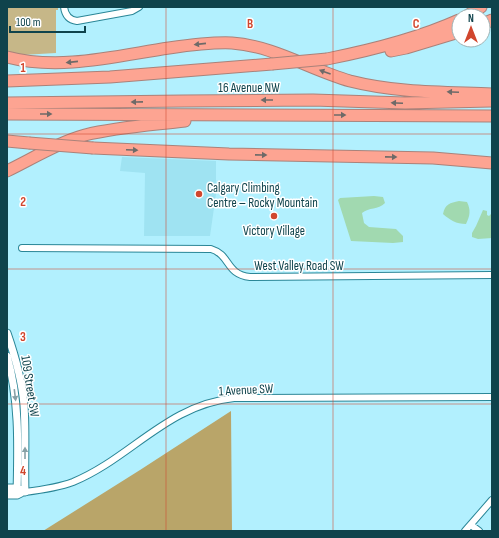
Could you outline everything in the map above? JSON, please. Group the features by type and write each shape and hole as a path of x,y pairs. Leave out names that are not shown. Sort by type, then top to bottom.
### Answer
{"highway":[{"path":"327,59 375,49 451,24"},
{"path":"7,81 110,77 327,59 372,54 399,49 451,34"},
{"path":"7,58 32,62 68,63 186,46 235,43 264,49 350,81 375,86 401,90 492,94"},
{"name":"16 Avenue NW","path":"7,103 313,100 405,103 492,101"},
{"path":"7,114 492,116"},
{"path":"7,171 45,152 84,136 123,128 226,115"},
{"path":"7,141 93,148 229,154 434,158 490,163"},
{"path":"7,174 19,165"}],"street":[{"path":"64,7 67,16 72,20 132,11 139,7"},
{"name":"West Valley Road SW","path":"22,248 211,249 221,254 230,268 236,273 242,276 250,277 492,275"},
{"name":"109 Street SW","path":"7,332 19,373 24,404 25,492"},
{"name":"109 Street SW","path":"7,356 12,373 16,400 17,491"},
{"name":"1 Avenue SW","path":"25,492 57,487 81,478 105,464 182,413 215,401 234,398 492,397"},
{"path":"7,488 25,492"},
{"path":"7,495 17,491"},
{"path":"465,531 492,500"},
{"path":"470,525 478,531"}],"shaded area":[{"path":"7,7 58,7 58,10 56,10 56,53 22,55 7,53"},
{"path":"122,157 216,161 216,194 210,236 144,236 145,173 120,171"},
{"path":"374,196 383,197 385,203 379,207 362,213 364,223 369,227 396,229 403,236 403,242 351,241 338,200 340,198"},
{"path":"459,201 467,202 469,208 470,213 466,224 453,221 443,214 448,204"},
{"path":"483,210 487,211 487,215 489,216 492,213 492,238 478,239 472,237 472,233"},
{"path":"231,411 232,531 43,531 140,470"}],"place":[{"name":"Calgary Climbing Centre – Rocky Mountain","path":"199,194"},
{"name":"Victory Village","path":"274,216"}]}
